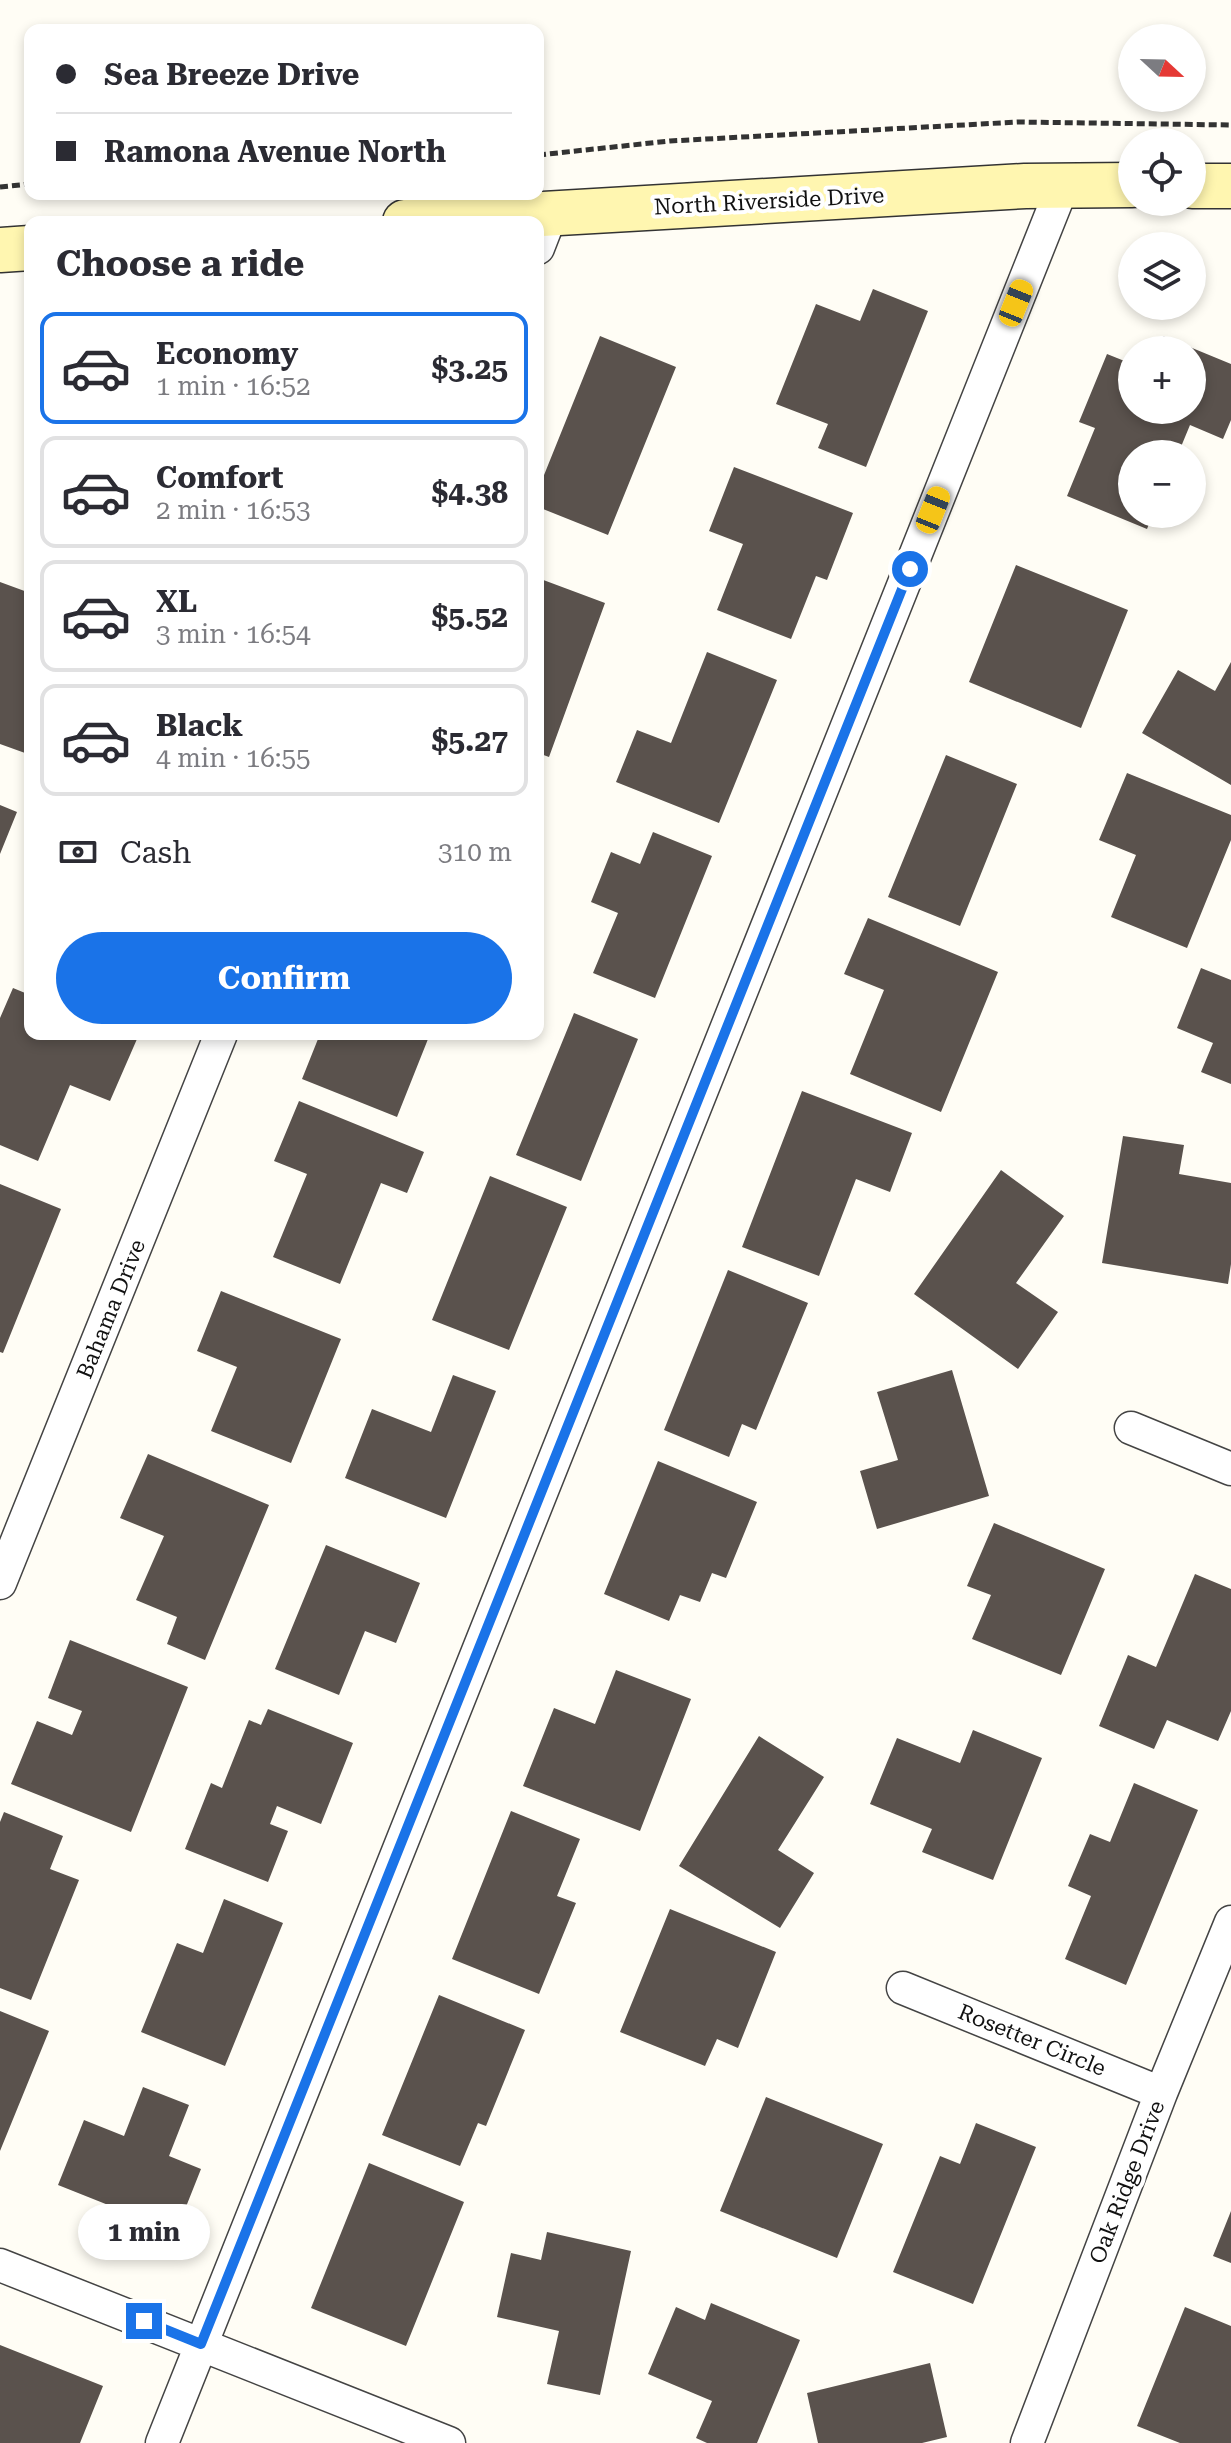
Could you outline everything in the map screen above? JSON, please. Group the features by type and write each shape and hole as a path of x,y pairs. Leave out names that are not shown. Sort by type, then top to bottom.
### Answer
{"street":[{"name":"North Riverside Drive","path":"545,230 1063,185 1118,185"},
{"path":"162,2443 1063,185"},
{"path":"1206,186 1231,186"},
{"name":"Bahama Drive","path":"0,1583 219,1040"},
{"path":"1131,1428 1231,1469"},
{"name":"Oak Ridge Drive","path":"1027,2443 1161,2093 1231,1922"},
{"name":"Rosetter Circle","path":"903,1988 1161,2093"},
{"path":"0,2265 449,2443"}],"path":[{"path":"544,154 670,141 1026,121 1231,125"},
{"path":"0,187 24,185"}],"building":[{"path":"873,289 928,311 866,467 818,448 828,424 776,404 816,304 860,321"},
{"path":"600,336 676,367 608,535 544,509 544,475"},
{"path":"1107,354 1118,358 1118,424 1206,424 1206,354 1231,364 1231,420 1223,439 1190,425 1184,440 1118,440 1118,517 1067,496 1095,428 1079,422"},
{"path":"734,467 853,513 827,580 816,576 791,639 717,610 743,544 709,531"},
{"path":"1016,565 1128,610 1081,728 969,682"},
{"path":"544,580 605,603 549,757 544,755"},
{"path":"0,582 24,591 24,753 0,744"},
{"path":"707,652 777,680 719,823 616,782 637,730 671,743"},
{"path":"1231,662 1231,785 1142,733 1178,670 1215,691"},
{"path":"946,755 1017,784 960,926 888,897"},
{"path":"1127,773 1231,815 1231,840 1187,948 1111,917 1136,855 1099,840"},
{"path":"0,805 17,812 0,854"},
{"path":"653,832 712,856 655,998 593,973 618,913 591,902 611,852 640,864"},
{"path":"868,918 998,972 941,1112 850,1074 884,990 844,974"},
{"path":"1201,968 1231,980 1231,1084 1201,1072 1213,1043 1177,1028"},
{"path":"13,988 24,993 24,1040 137,1040 110,1101 70,1085 38,1161 0,1145 0,1018"},
{"path":"574,1013 638,1039 581,1181 516,1155"},
{"path":"318,1040 428,1040 397,1117 302,1079"},
{"path":"802,1091 912,1133 890,1192 856,1179 819,1276 742,1247"},
{"path":"299,1101 424,1152 407,1193 381,1183 340,1284 273,1257 307,1174 274,1161"},
{"path":"1123,1136 1184,1145 1179,1174 1231,1183 1231,1264 1228,1284 1102,1263"},
{"path":"1001,1170 1064,1216 1016,1283 1058,1312 1018,1369 914,1294"},
{"path":"490,1176 567,1207 509,1350 432,1320"},
{"path":"0,1184 61,1209 3,1353 0,1352"},
{"path":"728,1270 808,1303 756,1430 742,1424 729,1457 664,1430"},
{"path":"221,1291 341,1339 291,1463 211,1431 237,1367 197,1351"},
{"path":"952,1370 989,1496 877,1529 860,1471 898,1460 877,1392"},
{"path":"453,1375 496,1391 446,1518 345,1478 372,1409 431,1432"},
{"path":"148,1454 269,1505 205,1660 167,1644 177,1617 136,1600 164,1536 120,1518"},
{"path":"658,1461 757,1502 726,1578 712,1573 700,1602 680,1595 669,1621 604,1594"},
{"path":"994,1523 1105,1569 1061,1675 972,1639 991,1595 967,1586"},
{"path":"326,1545 420,1583 396,1643 365,1631 339,1695 275,1669"},
{"path":"1195,1574 1231,1589 1231,1711 1218,1741 1167,1720 1154,1749 1099,1726 1128,1655 1156,1667"},
{"path":"70,1640 188,1687 131,1832 11,1784 37,1721 72,1735 82,1711 48,1698"},
{"path":"616,1670 691,1699 640,1831 523,1786 554,1708 595,1724"},
{"path":"268,1709 353,1743 321,1824 277,1806 270,1824 288,1831 268,1882 185,1849 211,1783 222,1788 249,1720 261,1725"},
{"path":"973,1730 1042,1758 993,1880 922,1852 932,1829 870,1804 897,1738 960,1763"},
{"path":"759,1736 824,1777 778,1850 814,1873 780,1928 679,1866"},
{"path":"1134,1783 1198,1810 1126,1985 1065,1959 1091,1896 1068,1886 1090,1834 1110,1842"},
{"path":"511,1811 580,1839 557,1896 576,1903 539,1994 452,1959"},
{"path":"4,1812 63,1836 50,1869 79,1880 31,2000 0,1988 0,1822"},
{"path":"224,1899 283,1923 225,2066 141,2032 177,1943 203,1953"},
{"path":"670,1909 776,1952 738,2048 717,2039 705,2066 620,2032"},
{"path":"439,1995 525,2030 486,2126 478,2123 460,2166 382,2135"},
{"path":"0,2011 49,2031 0,2151"},
{"path":"143,2087 189,2105 169,2156 201,2169 176,2232 58,2185 84,2120 124,2136"},
{"path":"766,2097 883,2144 837,2258 720,2211"},
{"path":"976,2123 1036,2147 973,2304 893,2272 940,2156 960,2164"},
{"path":"369,2163 464,2202 406,2346 311,2308"},
{"path":"1231,2211 1231,2263 1213,2256"},
{"path":"547,2232 631,2251 600,2395 547,2384 559,2331 497,2317 511,2253 541,2260"},
{"path":"711,2303 800,2340 757,2443 707,2443 696,2438 712,2401 648,2374 676,2307 705,2320"},
{"path":"1185,2307 1231,2326 1231,2443 1180,2443 1137,2426"},
{"path":"0,2345 103,2386 80,2443 0,2443"},
{"path":"930,2363 947,2437 922,2443 818,2443 807,2393"}],"route":[{"path":"144,2321 201,2344 910,569"}]}
